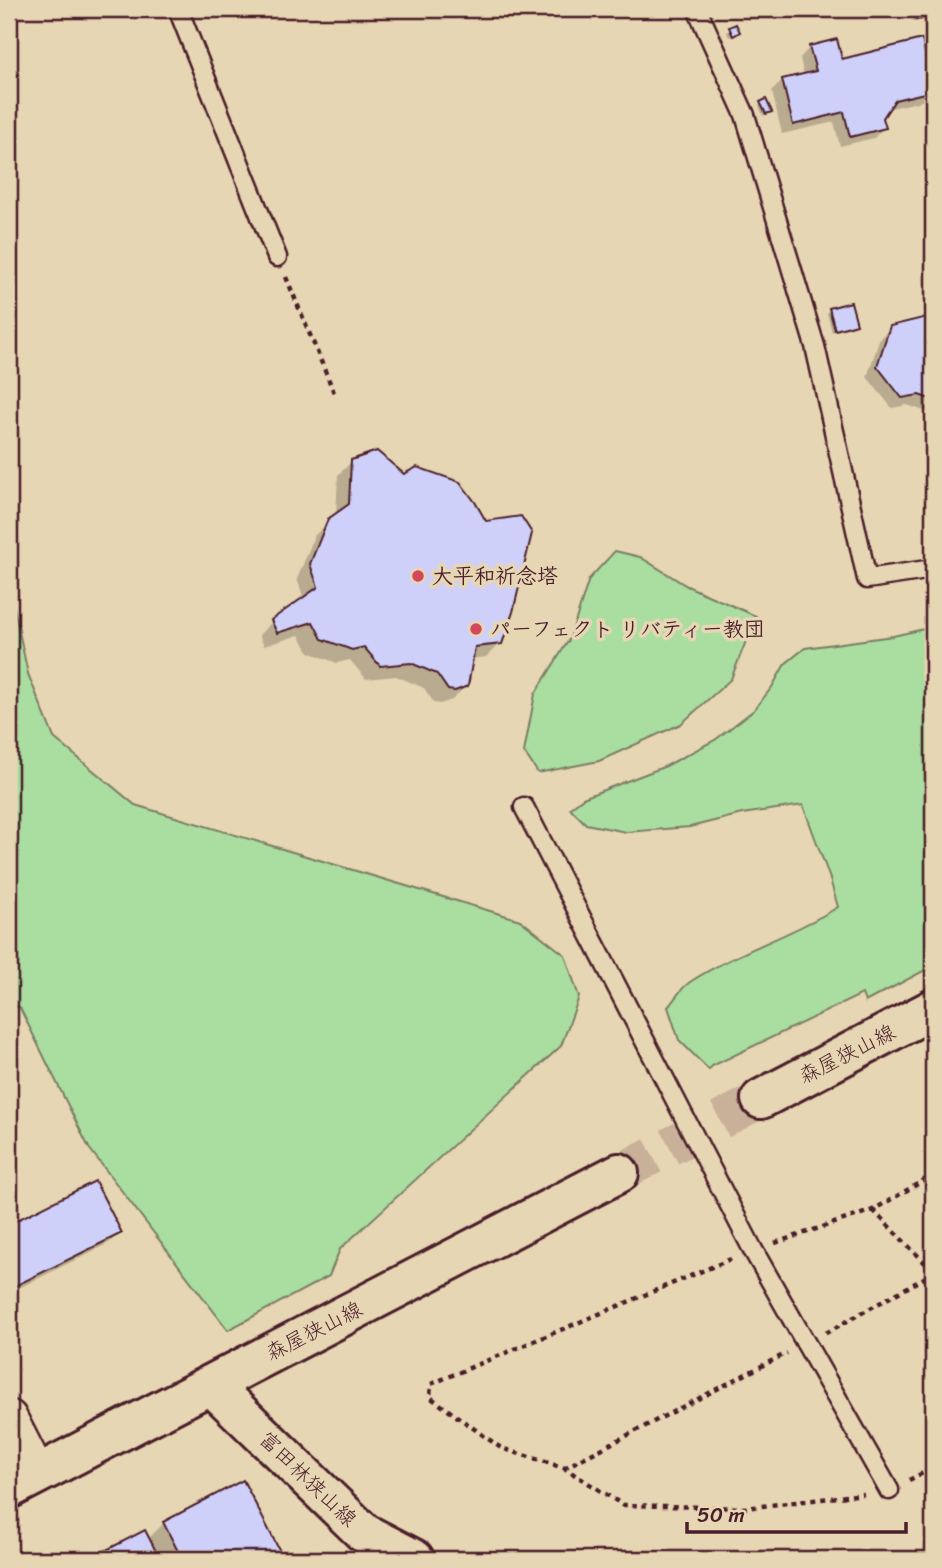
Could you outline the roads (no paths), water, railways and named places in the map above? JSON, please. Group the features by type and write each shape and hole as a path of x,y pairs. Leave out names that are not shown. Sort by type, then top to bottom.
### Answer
{"main road":[{"name":"森屋狭山線","path":"761,1099 933,1009"},
{"name":"森屋狭山線","path":"23,1482 619,1173"},
{"name":"富田林狭山線","path":"211,1385 364,1533 414,1559"}],"street":[{"path":"9,1418 23,1482"}],"lane":[{"path":"177,9 277,257"},
{"path":"696,9 745,115 816,346 867,579 933,569"},
{"path":"524,807 753,1250 889,1490"}],"tunnel":[{"path":"619,1173 761,1099"}],"place":[{"name":"大平和祈念塔","path":"418,576"},
{"name":"パーフェクト リバティー教団","path":"476,629"}]}
